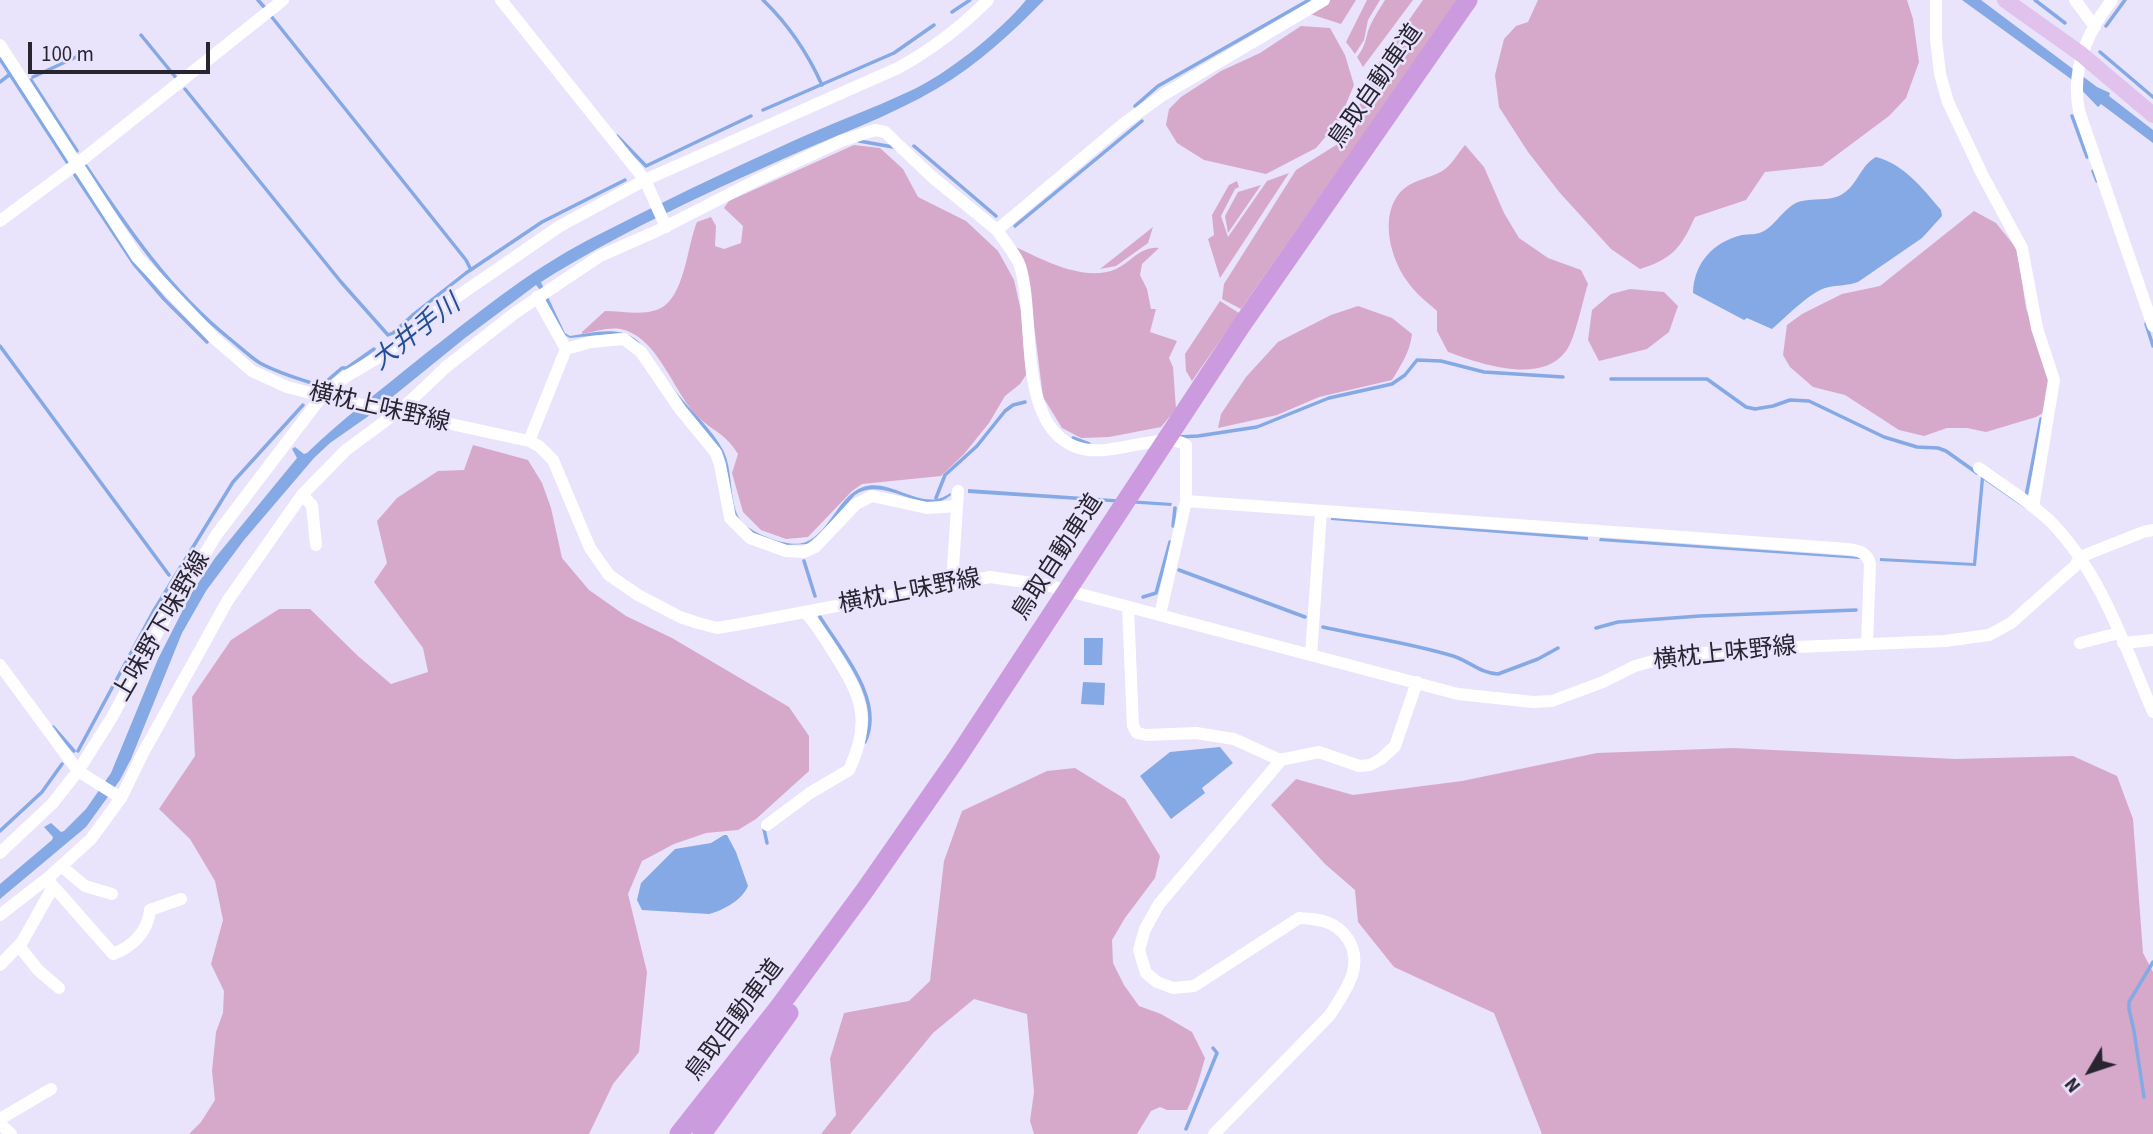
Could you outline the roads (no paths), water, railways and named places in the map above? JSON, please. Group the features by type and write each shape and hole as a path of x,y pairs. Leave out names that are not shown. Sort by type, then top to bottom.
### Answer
{"highway":[{"name":"鳥取自動車道","path":"702,1134 740,1084 961,761 1205,390 1310,224 1468,0"},
{"name":"鳥取自動車道","path":"1205,390 1481,0"},
{"name":"鳥取自動車道","path":"679,1134 746,1049 961,761"}],"main road":[{"path":"2005,0 2081,54 2153,115"}],"street":[{"path":"0,221 78,163 283,0"},
{"path":"501,0 645,180 666,227"},
{"name":"上味野下味野線","path":"0,853 52,804 78,771 111,719 168,613 217,534 322,397 345,377 384,354 458,296 560,226 645,180 898,68 937,44 988,0"},
{"path":"997,230 1123,124 1163,95 1324,0"},
{"path":"1936,0 1936,39 1940,74 1948,102 1982,174 2022,248 2037,328 2054,380 2033,507"},
{"path":"2075,0 2095,27"},
{"path":"2112,0 2081,54 2076,93 2079,111 2153,326"},
{"name":"横枕上味野線","path":"0,45 137,257 214,338 252,371 287,387 322,397 529,441 540,446 553,460 590,548 609,575 638,595 680,617 717,628 990,577 1046,585 1458,694 1534,702 1552,701 1603,682 1635,666 1671,656 1747,649 1945,641 1989,635 2011,623 2075,566 2080,558 2153,530"},
{"path":"0,965 19,946 61,866 91,839 121,798 228,600 302,495 346,450 395,414 446,368 537,297 600,256 666,227 841,141 881,130 969,210 997,230 1019,264 1026,298 1032,376 1044,419 1058,437 1076,447 1101,452 1154,441 1186,444 1186,501 1160,615"},
{"path":"537,297 566,349"},
{"path":"566,349 592,342 624,339 641,352 680,409 716,453 730,517 750,538 786,551 804,552 815,547 856,504 872,496 927,508 957,506"},
{"path":"529,441 566,349"},
{"path":"1979,468 2052,523 2080,558 2097,582 2153,712"},
{"path":"952,583 958,491"},
{"path":"302,495 312,505 316,545"},
{"path":"1186,501 1848,549 1862,552 1868,559 1871,570 1867,644"},
{"path":"1311,655 1321,512"},
{"path":"1128,607 1132,726 1137,733 1146,736 1196,733 1234,739 1282,760 1319,752 1359,766 1370,765 1395,746 1417,682"},
{"path":"766,825 810,793 849,770 860,737 862,721 858,693 806,612"},
{"path":"2080,643 2121,638 2153,640"},
{"path":"0,666 78,771 121,798"},
{"path":"1214,1134 1330,1015 1345,992 1353,971 1356,954 1340,928 1319,919 1299,918 1194,986 1172,988 1157,982 1146,973 1139,950 1144,929 1159,904 1282,760"},
{"path":"61,866 85,886 112,894"},
{"path":"50,883 113,954 129,947 138,939 150,910 181,899"},
{"path":"0,915 50,883"},
{"path":"19,946 38,970 59,988"},
{"path":"11,1134 0,1122 51,1088"}],"water":[{"path":"1026,0 1044,0 994,48 952,79 900,108 690,202 570,264 541,282 544,289 541,291 536,285 370,415 330,443 244,540 206,591 182,633 131,759 120,780 86,827 0,899 0,884 52,840 53,837 44,827 51,823 61,832 64,831 86,809 111,773 158,659 191,594 215,558 297,458 292,449 295,447 304,454 307,453 362,404 460,326 522,280 565,253 741,165 924,84 972,51"},
{"path":"1962,0 1981,0 2097,87 2110,93 2109,96 2153,130 2153,143 2101,104 2098,107 2071,79"},
{"path":"1876,157 1904,171 1941,210 1942,216 1922,238 1858,282 1819,291 1772,329 1747,318 1744,320 1693,293 1701,263 1722,243 1742,235 1764,231 1796,203 1839,196 1850,188 1866,165"},
{"path":"548,297 565,333 570,336 614,332 623,333 631,336 638,341 718,442 729,467 738,515 747,527 763,535 791,544 806,542 822,530 847,498 863,487 885,487 929,500 950,493 951,495 940,501 929,502 892,492 867,490 855,495 820,534 807,544 784,545 749,532 736,518 727,472 620,333 570,338 559,332 540,298"},
{"path":"1981,476 2027,507 2026,509 1984,480 1976,566 1880,561 1880,558 1973,563"},
{"path":"968,489 1172,503 1171,506 968,493"},
{"path":"1331,520 1588,537 1588,540"},
{"path":"1600,538 1861,557 1599,541"},
{"path":"1084,638 1103,638 1102,665 1084,665"},
{"path":"1083,682 1105,683 1104,705 1081,704"},
{"path":"1220,747 1233,763 1202,788 1205,793 1171,819 1140,776 1170,752"},
{"path":"727,835 736,852 748,886 737,900 709,914 642,910 637,900 641,883 675,849 711,843"}],"waterway":[{"path":"258,0 265,8"},
{"path":"763,0 797,40 822,85"},
{"path":"952,12 970,0"},
{"path":"1135,106 1158,86 1309,0"},
{"path":"2035,0 2065,23"},
{"path":"2106,26 2125,0"},
{"path":"271,16 470,268"},
{"path":"763,110 894,53 934,25"},
{"path":"141,35 177,79"},
{"path":"2100,52 2153,97"},
{"path":"33,77 76,57"},
{"path":"0,59 67,162"},
{"path":"0,82 9,75"},
{"path":"31,80 77,151"},
{"name":"大井手川","path":"185,89 341,282 388,335 466,273 542,222 625,180"},
{"path":"617,136 646,166 751,116"},
{"path":"2072,116 2087,157"},
{"path":"1015,226 1142,121"},
{"path":"859,141 893,147"},
{"path":"914,146 996,216"},
{"name":"大井手川","path":"86,166 134,236 169,280 208,320 260,363 321,386 342,368 347,368 374,349"},
{"path":"2093,171 2097,181"},
{"path":"75,175 134,264 207,342"},
{"path":"2146,324 2153,346"},
{"path":"0,346 169,575"},
{"path":"1178,437 1257,427 1329,398 1392,384 1405,375 1417,360 1441,361 1484,372 1563,377"},
{"path":"1611,379 1707,379 1746,407 1755,409 1790,400 1809,401 1884,437 1917,447 1946,451 1977,473"},
{"path":"936,498 945,475 977,446 1005,411 1013,405 1025,402"},
{"path":"78,751 153,612 233,482 303,405"},
{"path":"2026,496 2041,419"},
{"path":"1073,438 1089,444"},
{"path":"1173,526 1175,508"},
{"path":"1143,597 1156,593 1170,542"},
{"path":"804,561 815,596"},
{"path":"1179,570 1305,617"},
{"path":"1596,628 1618,622 1700,616 1856,610"},
{"path":"820,617 849,660 865,693 870,726 865,742"},
{"path":"1323,627 1437,651 1498,674 1538,659 1558,648"},
{"path":"53,727 74,751"},
{"path":"0,831 42,792 62,764"},
{"path":"764,829 767,843"},
{"path":"2144,1097 2129,1002 2153,962"},
{"path":"1186,1129 1217,1053 1213,1048"}]}
